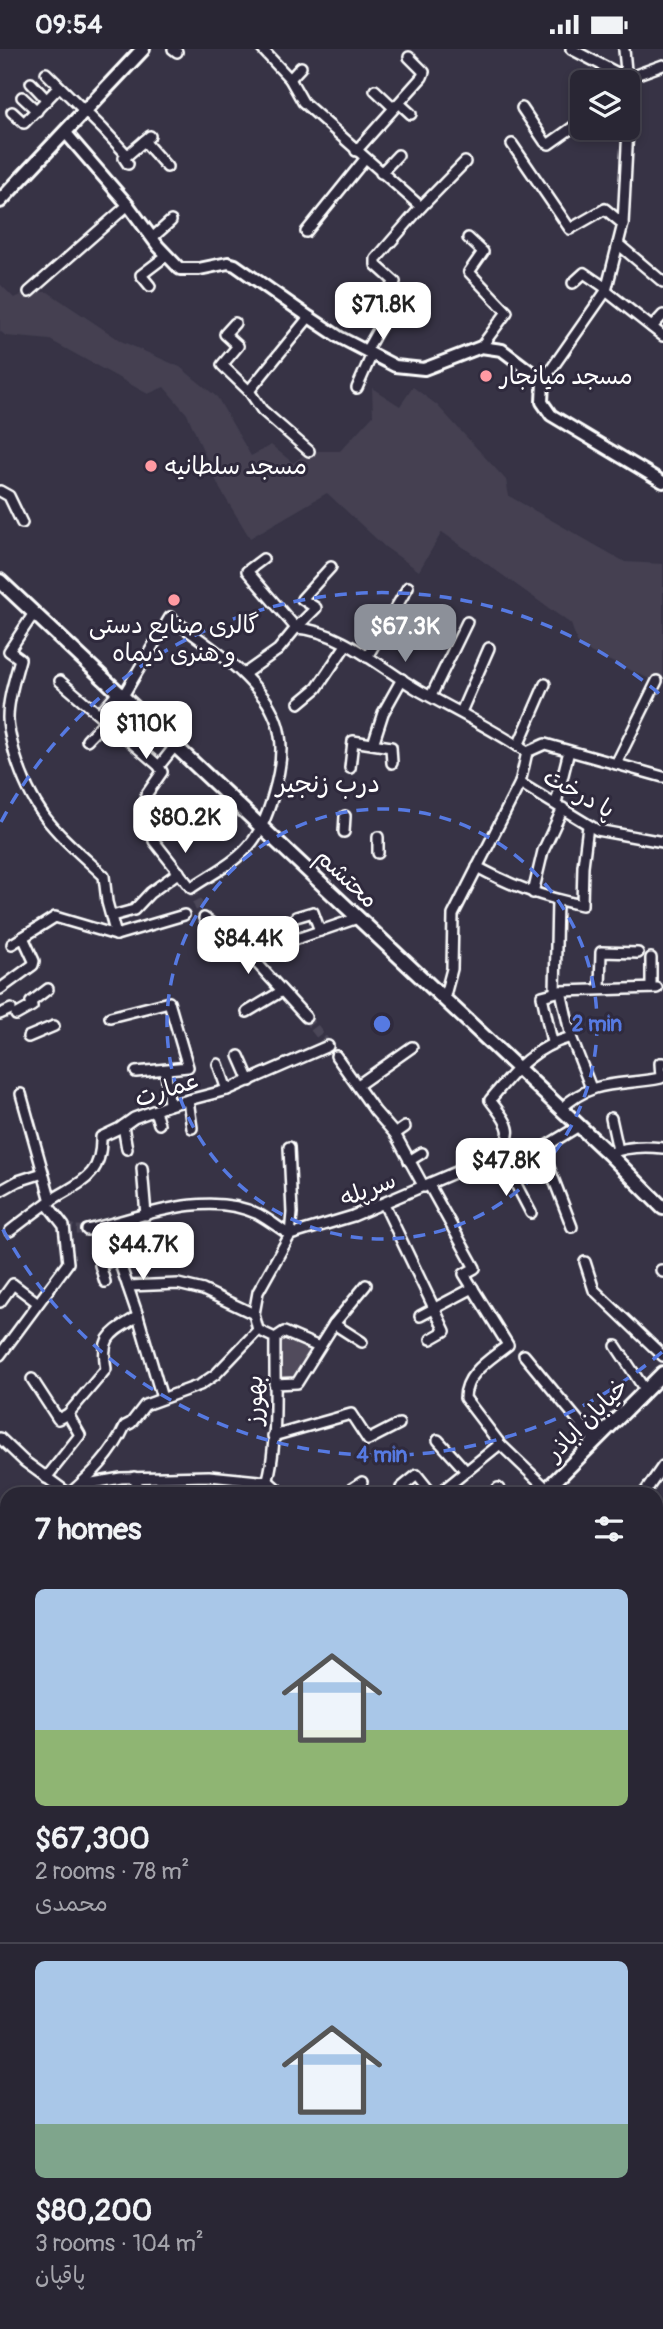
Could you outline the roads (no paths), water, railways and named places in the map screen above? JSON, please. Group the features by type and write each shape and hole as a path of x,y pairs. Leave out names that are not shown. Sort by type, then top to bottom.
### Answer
{"main road":[{"path":"2,196 143,49"},
{"name":"محتشم","path":"0,581 579,1126 614,1152 663,1208"},
{"name":"خیابان اباذر","path":"549,1487 663,1373"}],"street":[{"path":"571,49 609,70"},
{"path":"265,50 290,79 303,102 421,208"},
{"path":"624,50 626,70"},
{"path":"356,151 424,72 409,57"},
{"path":"640,75 663,65"},
{"path":"290,79 301,67"},
{"path":"46,73 128,159 147,138 167,167"},
{"path":"31,83 47,100"},
{"path":"12,112 24,123 59,87"},
{"path":"375,90 411,114"},
{"path":"22,97 37,111"},
{"path":"522,108 549,144 570,129"},
{"path":"61,136 93,166 128,205 166,256 180,268 199,269 228,263 236,265 309,317 395,366 424,369 481,347 502,350 543,381"},
{"path":"627,140 623,224 606,289 543,381 542,402 551,415 663,482"},
{"path":"512,144 570,229 605,209 623,224"},
{"path":"380,173 398,155"},
{"path":"306,232 365,159"},
{"path":"357,388 369,352 386,316 384,299 395,282 376,265 376,259 465,162"},
{"path":"29,292 128,205"},
{"path":"152,238 171,221"},
{"path":"468,237 483,252 469,272 508,311 481,347"},
{"path":"618,244 632,247 663,282"},
{"path":"150,286 141,275 166,256"},
{"path":"573,283 584,273 663,335"},
{"path":"652,327 663,315"},
{"path":"249,391 309,317"},
{"path":"235,323 225,334 238,346 222,365 249,391 262,410 309,451"},
{"path":"0,491 9,496 22,523"},
{"path":"263,559 247,571 296,628 309,629 346,645 527,752"},
{"path":"244,674 278,650 316,608 302,599 331,567"},
{"path":"368,657 408,587"},
{"path":"34,613 9,651 20,659 8,717 10,735 19,769 44,819 104,876 107,902 116,935"},
{"path":"87,740 170,617 244,674 262,695 281,737 276,784 269,811 248,847 191,888 154,841"},
{"path":"431,696 467,622"},
{"path":"299,703 317,688 346,645"},
{"path":"461,712 489,648"},
{"path":"373,744 383,713 402,679"},
{"path":"60,681 159,766 162,772 146,795"},
{"path":"616,764 657,681"},
{"path":"519,746 545,684"},
{"path":"350,768 353,741 391,747 392,763"},
{"path":"527,752 545,744 663,778"},
{"path":"159,766 175,746"},
{"path":"533,893 543,851 559,806 569,751"},
{"path":"444,999 452,969 453,915 520,783 527,752"},
{"name":"پا درخت","path":"520,783 597,830 634,839 663,842"},
{"path":"345,816 345,832"},
{"path":"477,867 513,887 582,905 588,826"},
{"path":"377,837 378,853"},
{"path":"112,916 134,910 150,893 179,872"},
{"path":"557,900 558,992 571,1037 591,1088"},
{"path":"134,910 138,928"},
{"path":"296,917 313,912 320,931"},
{"path":"12,944 55,917 116,935 184,915"},
{"path":"204,918 236,940 306,1017"},
{"path":"253,960 275,946 358,918"},
{"path":"307,935 311,947"},
{"path":"0,989 33,965 34,961 23,937"},
{"path":"600,989 601,953 638,953"},
{"path":"552,1042 542,996 558,992 654,988 651,958"},
{"path":"0,1014 32,1006 31,1002 48,989"},
{"path":"247,1011 282,991"},
{"path":"110,1017 169,1002 188,1067 136,1072"},
{"path":"28,1037 54,1026"},
{"path":"531,1213 508,1169 496,1155 507,1143 509,1130 490,1100 532,1055 552,1042 571,1037"},
{"name":"عمارت","path":"10,1231 49,1202 86,1180 99,1157 101,1137 134,1118 169,1105 227,1090 328,1046"},
{"path":"358,1086 412,1047"},
{"path":"239,1056 250,1081"},
{"path":"335,1056 395,1134 475,1268 464,1274 508,1345 473,1373 465,1390 465,1398 500,1444 539,1487"},
{"path":"561,1109 573,1097 591,1088 626,1081 635,1084 661,1078 660,1063 663,1063"},
{"path":"218,1064 227,1090"},
{"path":"166,1070 169,1105"},
{"path":"0,1355 68,1263 64,1226 49,1202 21,1094"},
{"path":"188,1100 192,1128"},
{"path":"155,1111 159,1124"},
{"path":"611,1118 614,1152 639,1147 663,1148"},
{"path":"123,1126 127,1149"},
{"path":"508,1169 579,1126"},
{"path":"395,1134 405,1127"},
{"path":"289,1147 292,1213 290,1235 258,1292 254,1314 258,1329 275,1338 284,1332 319,1347"},
{"path":"542,1149 572,1227"},
{"path":"409,1161 422,1153"},
{"name":"سرپله","path":"290,1235 384,1204 496,1155"},
{"path":"142,1168 146,1216"},
{"path":"0,1191 18,1181 43,1173"},
{"path":"384,1204 445,1331 431,1339"},
{"path":"87,1230 191,1206 234,1206 258,1214 290,1235"},
{"path":"107,1226 138,1316 162,1398"},
{"path":"105,1282 100,1265 118,1258"},
{"path":"585,1262 594,1290 663,1356"},
{"path":"128,1286 178,1284 203,1290 254,1314"},
{"path":"0,1302 13,1285 38,1303"},
{"path":"274,1384 297,1383 334,1324 366,1285"},
{"path":"420,1316 472,1288"},
{"path":"32,1379 58,1419 68,1414 106,1369 102,1350 112,1332 138,1316"},
{"path":"334,1324 362,1342"},
{"path":"77,1487 102,1463 125,1426 131,1423 145,1405 200,1385 216,1374 258,1329"},
{"name":"بهورز","path":"269,1482 275,1338"},
{"path":"616,1346 645,1391"},
{"path":"524,1355 595,1441"},
{"path":"46,1478 80,1435 68,1414"},
{"path":"273,1436 351,1414 369,1440 398,1424"},
{"path":"0,1438 58,1487"},
{"path":"438,1440 467,1471"},
{"path":"446,1487 500,1444"},
{"path":"649,1487 663,1466"},
{"path":"402,1487 416,1475 427,1487"},
{"path":"79,1485 134,1477 209,1476 269,1482 275,1487"},
{"path":"134,1477 138,1487"},
{"path":"266,1487 269,1482"},
{"path":"354,1487 362,1482"}],"tunnel":[{"path":"191,888 204,918"},
{"path":"306,1017 336,1056"},
{"path":"64,1226 87,1230"}],"place":[{"name":"مسجد میانجار","path":"486,376"},
{"name":"مسجد سلطانیه","path":"151,466"},
{"name":"گالری صنایع دستی و هنری دیماه","path":"174,600"}],"district":[{"name":"درب زنجیر","path":"328,783"}]}
